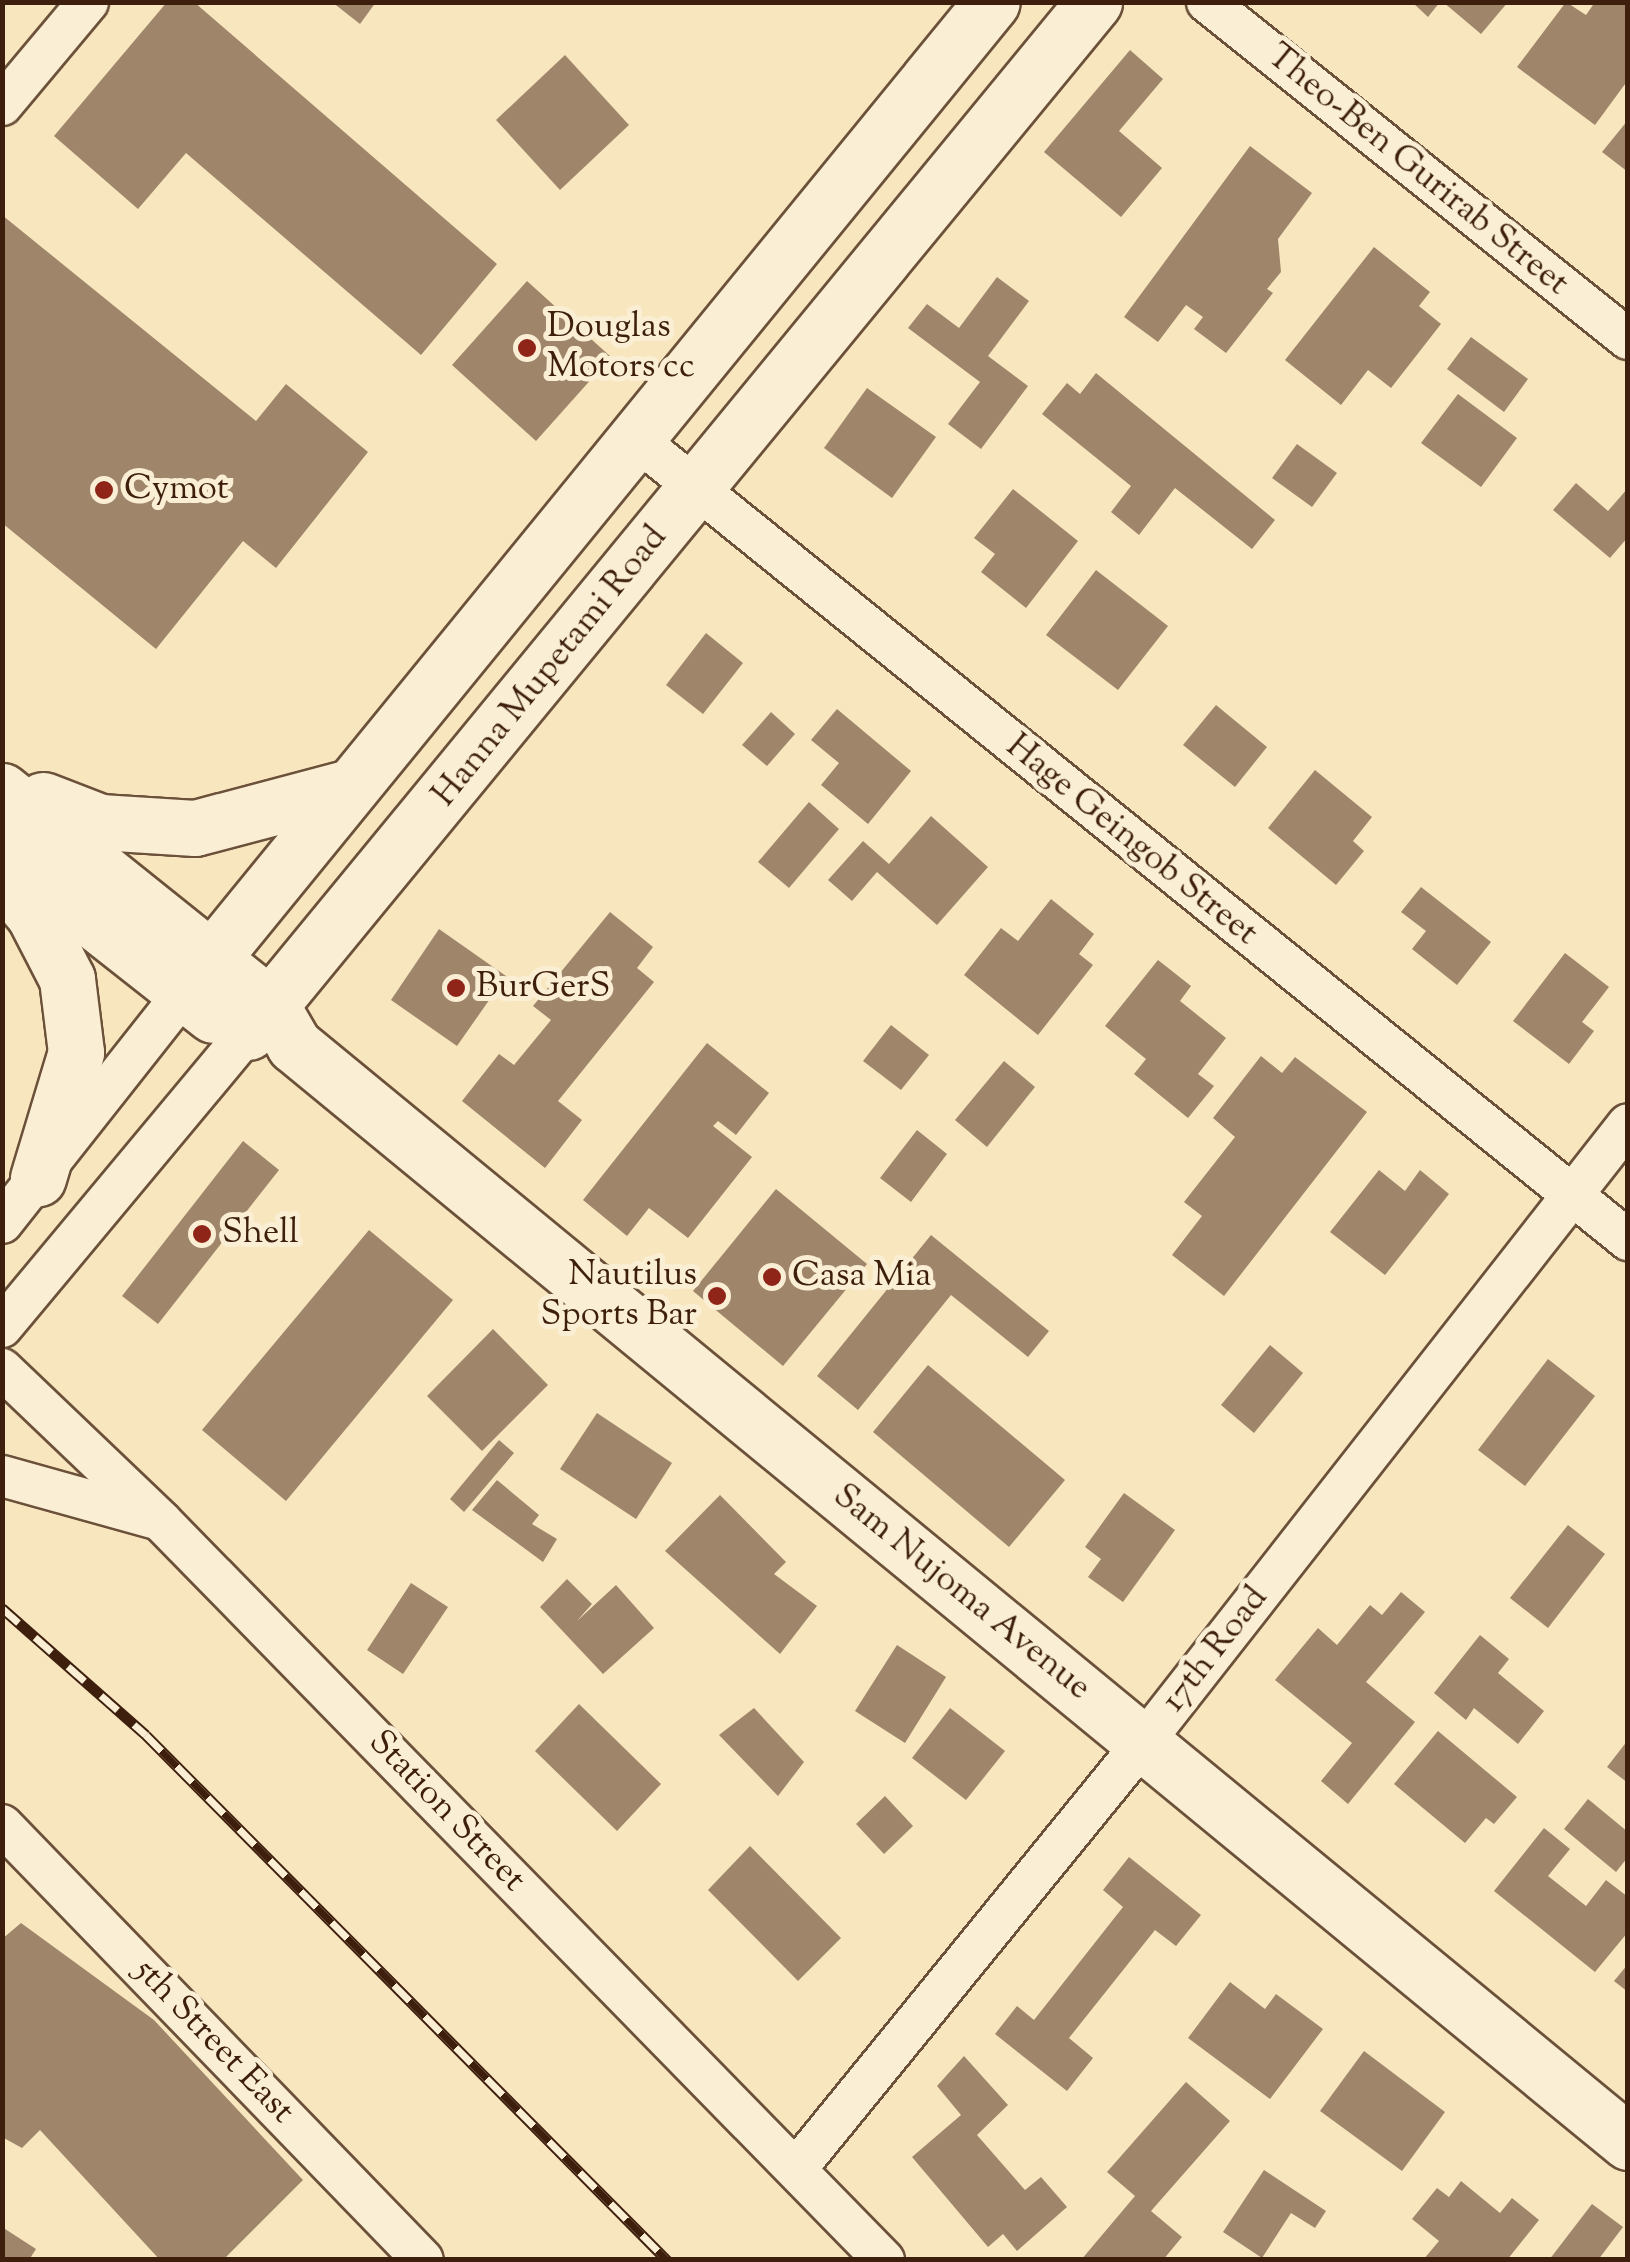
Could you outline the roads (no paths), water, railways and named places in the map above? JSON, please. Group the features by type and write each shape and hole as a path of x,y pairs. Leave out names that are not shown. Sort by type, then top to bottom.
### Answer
{"main road":[{"path":"196,976 992,2"},
{"name":"Hanna Mupetami Road","path":"270,1029 696,492 1094,2"},
{"path":"2,788 100,822 146,830 258,815 346,788"},
{"name":"Sam Nujoma Avenue","path":"2,788 196,976"},
{"name":"Sam Nujoma Avenue","path":"2,849 270,1029 1628,2142"},
{"path":"2,876 34,915 68,979 76,1052 38,1178"}],"street":[{"path":"2,105 88,2"},
{"name":"Theo-Ben Gurirab Street","path":"1207,2 1628,339"},
{"name":"Hage Geingob Street","path":"637,440 696,492 1628,1240"},
{"path":"2,1222 196,976"},
{"name":"Hanna Mupetami Road","path":"2,1327 270,1029"},
{"name":"17th Road","path":"796,2169 1143,1743 1628,1124"},
{"name":"Station Street","path":"2,1369 161,1521 884,2260"},
{"path":"2,1476 161,1521"},
{"name":"5th Street East","path":"2,1825 423,2260"}],"railway":[{"path":"2,1608 146,1735 667,2260"}],"place":[{"name":"Douglas Motors cc","path":"527,348"},
{"name":"Cymot","path":"104,490"},
{"name":"BurGerS","path":"456,988"},
{"name":"Shell","path":"202,1234"},
{"name":"Casa Mia","path":"772,1277"},
{"name":"Nautilus Sports Bar","path":"717,1296"}]}
